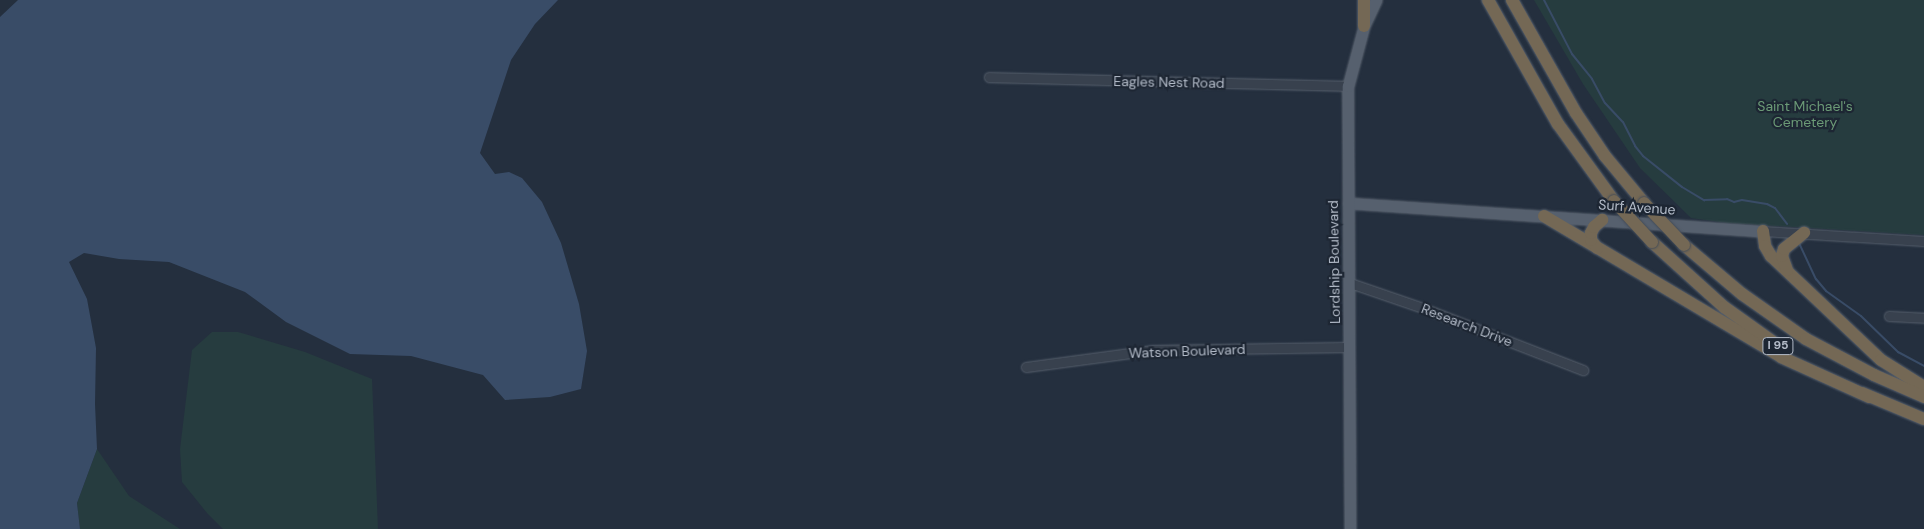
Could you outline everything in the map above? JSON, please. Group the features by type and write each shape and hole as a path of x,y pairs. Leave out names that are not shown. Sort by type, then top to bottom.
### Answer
{"highway":[{"path":"1364,0 1364,26"},
{"name":"I 95","path":"1488,0 1558,124 1614,201 1652,242 1705,292 1744,322 1804,362 1869,396 1924,419"},
{"name":"I 95","path":"1512,0 1576,113 1605,156 1644,203 1684,245 1742,294 1791,329 1851,364 1924,397"},
{"path":"1544,216 1781,357 1869,396"},
{"path":"1599,250 1591,240 1591,233 1594,227 1602,220"},
{"path":"1763,231 1768,252 1788,272 1881,360 1924,387"},
{"path":"1788,272 1782,256 1784,249 1804,233"}],"main road":[{"name":"Lordship Boulevard","path":"1350,529 1348,86 1364,26 1376,0"},
{"name":"Surf Avenue","path":"1348,204 1763,231"}],"street":[{"name":"Eagles Nest Road","path":"989,77 1348,86"},
{"name":"Surf Avenue","path":"1763,231 1924,242"},
{"name":"Research Drive","path":"1350,283 1422,308 1583,370"},
{"path":"1889,316 1924,318"},
{"name":"Watson Boulevard","path":"1026,367 1153,350 1350,348"}],"green space":[{"name":"Saint Michael's Cemetery","path":"1534,0 1924,0 1924,235 1727,223 1691,218 1640,168 1583,84"},
{"path":"212,332 238,332 305,352 372,379 378,529 223,529 207,513 182,482 180,449 192,350"},
{"path":"97,449 129,496 180,529 80,529 77,503"}],"water":[{"path":"18,0 558,0 535,24 511,60 480,153 495,174 509,172 522,178 542,202 561,243 579,304 587,351 581,389 550,397 505,400 483,375 411,356 350,354 286,322 245,292 169,262 119,259 84,253 69,262 87,299 96,348 95,404 97,449 77,503 80,529 0,529 0,17"}],"waterway":[{"path":"1544,0 1572,54 1592,79 1605,103 1623,122 1635,146 1643,156 1682,187 1704,200 1727,199 1734,202 1742,200 1767,204 1775,208 1787,224"},
{"path":"1799,243 1816,279 1826,291 1861,316 1898,352 1924,366"}]}
